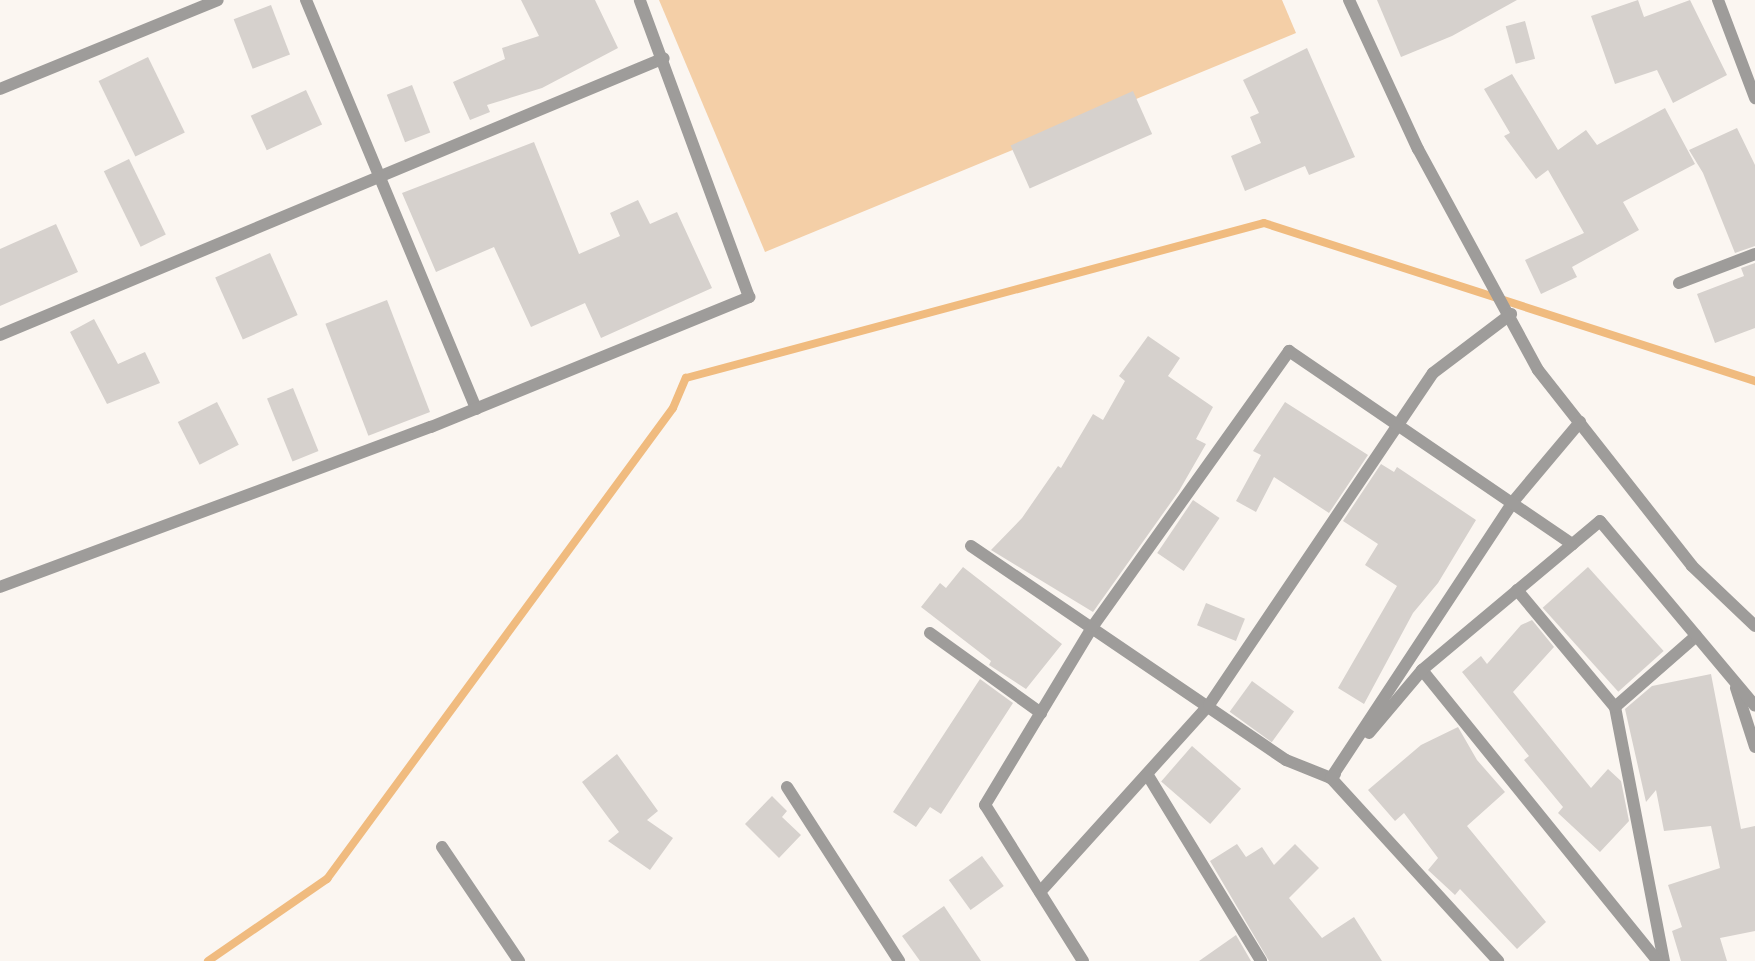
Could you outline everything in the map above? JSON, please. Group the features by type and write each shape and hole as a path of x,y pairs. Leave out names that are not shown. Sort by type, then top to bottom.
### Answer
{"street":[{"path":"0,89 218,0"},
{"path":"306,0 476,409"},
{"path":"0,587 476,409 749,297 664,58 640,0"},
{"path":"1349,0 1418,149 1511,314 1538,370 1692,566 1755,626"},
{"path":"1718,0 1755,98"},
{"path":"0,335 664,58"},
{"path":"1679,283 1755,254"},
{"path":"1040,892 1209,705 1433,374 1511,314"},
{"path":"1083,961 985,805 1093,626 1289,351 1572,544"},
{"path":"1331,778 1512,503 1580,422"},
{"path":"1331,778 1422,670 1599,521 1755,706"},
{"path":"971,546 1093,626 1286,760 1331,778 1498,961"},
{"path":"1517,590 1615,707 1664,961"},
{"path":"930,633 1041,713"},
{"path":"1615,707 1696,636"},
{"path":"1422,670 1658,961"},
{"path":"1734,681 1755,747"},
{"path":"1147,774 1261,961"},
{"path":"787,787 899,961"},
{"path":"442,847 519,961"}],"shaded area":[{"path":"659,0 1282,0 1296,33 765,252"}],"building":[{"path":"521,0 595,0 618,48 542,88 487,105 490,112 470,120 453,82 505,59 502,48 539,36"},
{"path":"1377,0 1517,0 1452,36 1401,57"},
{"path":"1638,0 1644,17 1690,0 1727,75 1673,103 1657,70 1615,84 1591,16"},
{"path":"271,5 290,54 253,69 234,19"},
{"path":"1525,21 1535,59 1516,64 1506,26"},
{"path":"1307,48 1355,157 1309,175 1305,166 1245,191 1231,156 1261,143 1250,117 1259,113 1243,80"},
{"path":"148,57 185,132 135,157 99,81"},
{"path":"1512,74 1558,150 1586,130 1597,145 1665,108 1695,164 1623,202 1639,230 1572,267 1577,277 1541,294 1525,260 1584,233 1548,170 1536,179 1504,136 1510,133 1484,89"},
{"path":"412,85 430,133 405,142 387,95"},
{"path":"306,90 322,124 267,150 251,116"},
{"path":"1133,91 1152,134 1030,188 1011,146"},
{"path":"1737,128 1755,165 1755,246 1735,253 1703,173 1689,150"},
{"path":"534,142 579,254 620,236 610,213 638,200 650,224 677,212 712,288 601,338 585,303 531,327 494,247 436,272 402,193"},
{"path":"129,159 166,234 141,247 104,171"},
{"path":"56,224 78,272 0,306 0,249"},
{"path":"270,253 298,315 243,340 215,277"},
{"path":"1755,263 1755,328 1715,343 1697,294 1744,276 1741,268"},
{"path":"387,300 430,412 368,436 325,324"},
{"path":"94,319 118,364 145,352 160,383 107,404 70,332"},
{"path":"1148,336 1180,358 1168,376 1213,407 1196,439 1206,444 1179,491 1093,612 991,550 1022,518 1058,466 1061,468 1093,414 1103,420 1125,381 1119,376"},
{"path":"293,388 318,451 293,462 267,398"},
{"path":"217,402 239,445 200,465 178,422"},
{"path":"1285,402 1368,455 1329,513 1274,477 1256,512 1236,501 1261,455 1253,451"},
{"path":"1381,464 1394,472 1397,467 1476,520 1438,583 1413,613 1364,704 1338,688 1397,586 1365,565 1378,544 1343,521"},
{"path":"1193,500 1220,518 1184,571 1157,553"},
{"path":"963,567 1062,644 1026,689 989,665 991,661 921,607 940,583 946,588"},
{"path":"1588,567 1664,651 1618,692 1543,608"},
{"path":"1206,603 1245,619 1236,641 1197,625"},
{"path":"1532,620 1554,647 1513,692 1591,788 1608,769 1621,781 1629,821 1600,852 1558,813 1563,807 1524,760 1529,756 1462,672 1481,656 1487,664 1521,625"},
{"path":"1711,674 1741,829 1755,826 1755,931 1720,938 1727,961 1681,961 1672,931 1682,927 1668,885 1720,868 1711,826 1664,831 1656,790 1646,802 1625,709 1652,686"},
{"path":"980,679 1013,703 941,814 930,807 916,827 893,812"},
{"path":"1252,681 1294,712 1272,742 1230,712"},
{"path":"1458,727 1477,760 1505,792 1467,826 1546,922 1517,949 1460,889 1455,895 1428,870 1438,858 1404,813 1395,821 1368,790 1421,745"},
{"path":"1192,746 1241,789 1210,824 1161,781"},
{"path":"617,754 658,811 647,820 673,838 650,870 608,841 619,832 582,782"},
{"path":"772,796 787,811 782,817 801,835 779,858 745,824"},
{"path":"1237,844 1246,857 1262,847 1274,865 1295,844 1319,868 1289,898 1322,938 1354,917 1382,961 1269,961 1210,861"},
{"path":"982,856 1004,886 971,910 949,880"},
{"path":"944,906 981,961 920,961 902,936"},
{"path":"1236,935 1251,961 1199,961"}],"waterway":[{"path":"208,961 327,879 673,408 686,378 1264,223 1755,381"}]}
